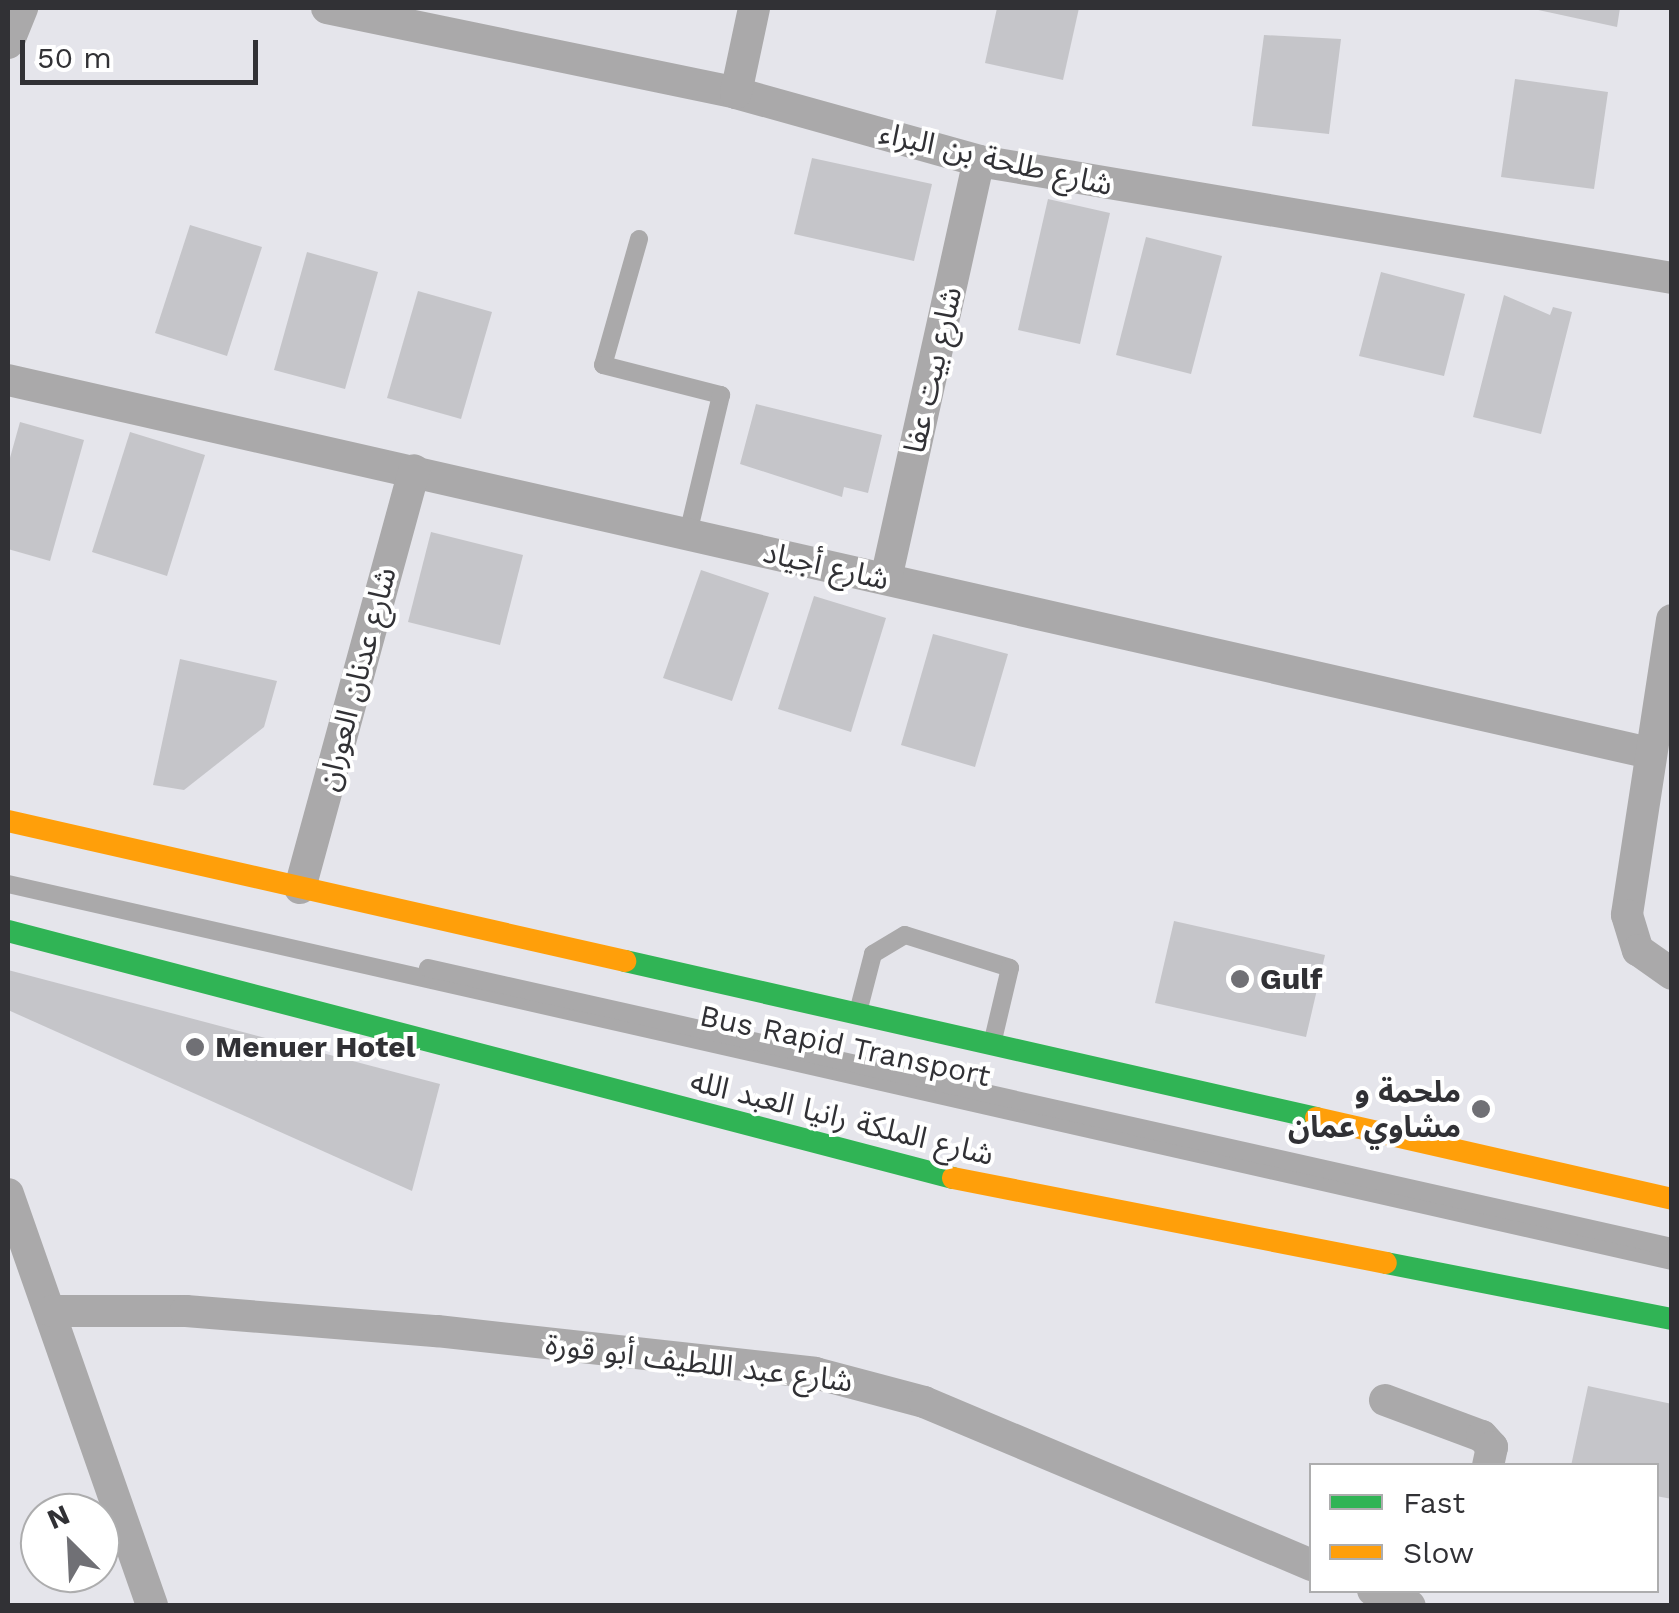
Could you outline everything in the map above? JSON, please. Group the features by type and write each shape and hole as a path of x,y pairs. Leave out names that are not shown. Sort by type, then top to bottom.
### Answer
{"main road":[{"path":"8,821 1672,1199"},
{"name":"شارع الملكة رانيا العبد الله","path":"8,931 894,1166 1672,1319"}],"street":[{"path":"8,43 22,8"},
{"name":"شارع طلحة بن البراء","path":"327,8 736,93 979,162 1672,278"},
{"path":"736,93 754,8"},
{"name":"شارع بيت عفا","path":"886,579 979,162"},
{"name":"شارع أجياد","path":"8,380 1645,752"},
{"name":"شارع عدنان العوران","path":"300,888 414,470"},
{"path":"1672,620 1645,752 1628,928 1645,960 1672,974"},
{"path":"8,1194 152,1606"},
{"name":"شارع عبد اللطيف أبو قورة","path":"52,1311 186,1311 436,1331 816,1373 924,1402 1309,1564"},
{"path":"1385,1400 1482,1436 1492,1447 1489,1463"},
{"path":"1381,1593 1408,1605"}],"lane":[{"path":"639,238 603,365 721,395 688,534"},
{"name":"Bus Rapid Transport","path":"8,872 1672,1247"},
{"name":"Bus Rapid Transport","path":"8,884 1672,1261"},
{"path":"858,1015 873,954 905,935 1010,968 992,1046"}],"building":[{"path":"997,8 1079,8 1063,80 985,63"},
{"path":"1529,8 1620,8 1617,27"},
{"path":"1264,35 1341,39 1329,134 1252,126"},
{"path":"1515,79 1608,92 1594,189 1501,177"},
{"path":"812,158 932,184 914,261 794,234"},
{"path":"1048,199 1110,213 1080,344 1018,330"},
{"path":"190,225 262,247 227,356 155,333"},
{"path":"1146,237 1222,256 1191,374 1116,355"},
{"path":"307,252 378,272 345,389 274,370"},
{"path":"1381,272 1465,294 1444,376 1359,356"},
{"path":"418,291 492,312 461,419 387,398"},
{"path":"1504,295 1550,315 1553,307 1572,312 1541,434 1473,417"},
{"path":"756,404 882,435 868,493 844,487 842,497 740,464"},
{"path":"20,422 84,440 50,561 8,549 8,465"},
{"path":"130,432 205,455 167,576 92,552"},
{"path":"431,532 523,555 500,645 408,622"},
{"path":"701,570 769,593 732,701 663,678"},
{"path":"814,596 886,618 851,732 778,709"},
{"path":"933,634 1008,654 975,767 901,745"},
{"path":"180,659 277,681 264,727 184,790 153,785"},
{"name":"Gulf","path":"1174,921 1325,955 1306,1037 1155,1003"},
{"name":"Menuer Hotel","path":"8,970 440,1084 412,1191 8,1010"},
{"path":"1588,1386 1672,1404 1672,1499 1659,1497 1659,1463 1572,1463"}],"traffic: fast":[{"path":"8,931 953,1178"},
{"path":"625,961 1316,1118"},
{"path":"1386,1263 1672,1319"}],"traffic: slow":[{"path":"8,821 625,961"},
{"path":"1316,1118 1672,1199"},
{"path":"953,1178 1386,1263"}],"place":[{"name":"Gulf","path":"1240,979"},
{"name":"Menuer Hotel","path":"195,1047"},
{"name":"ملحمة و مشاوي عمان","path":"1481,1109"}]}
